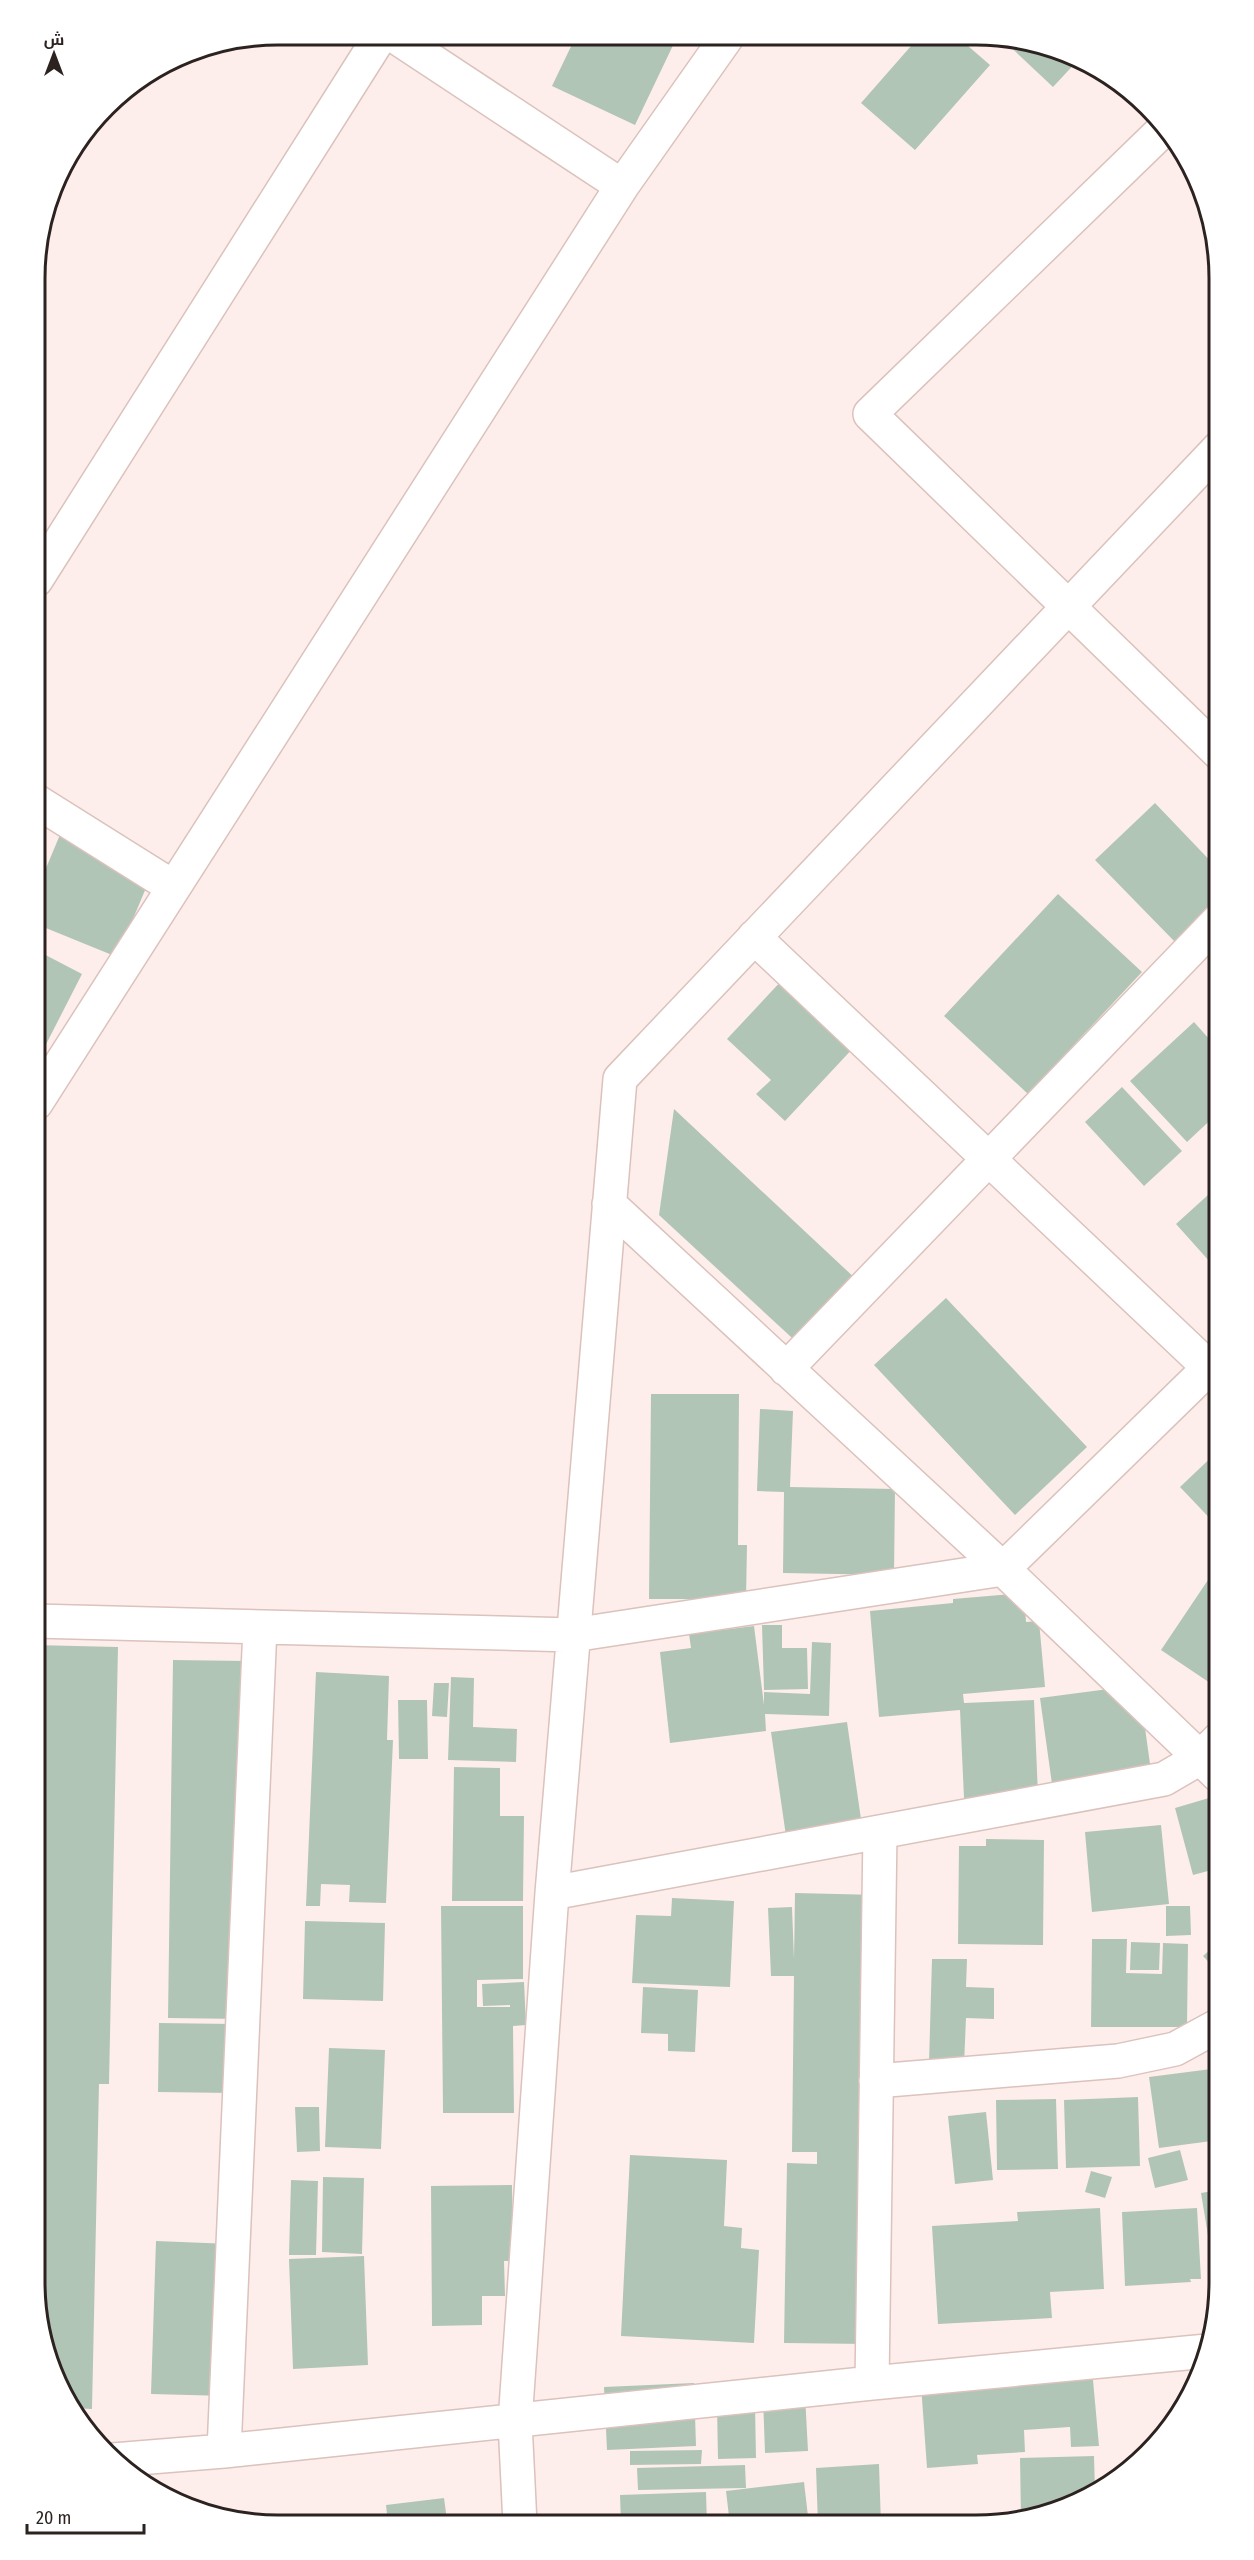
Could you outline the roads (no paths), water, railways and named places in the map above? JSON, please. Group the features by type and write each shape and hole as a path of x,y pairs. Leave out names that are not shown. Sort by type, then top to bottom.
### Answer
{"street":[{"path":"45,566 375,45"},
{"path":"408,45 622,186"},
{"path":"45,1089 622,186 721,45"},
{"path":"1159,134 870,414 1209,743"},
{"path":"520,2515 515,2422 552,1893 620,1079 1209,460"},
{"path":"45,807 172,887"},
{"path":"786,1369 1209,930"},
{"path":"754,937 1209,1361"},
{"path":"609,1204 1003,1569 1209,1754"},
{"path":"45,1621 573,1635 1003,1569 1209,1375"},
{"path":"224,2451 260,1627"},
{"path":"552,1893 1164,1779 1209,1760"},
{"path":"872,2384 880,1832"},
{"path":"876,2081 1118,2061 1175,2049 1209,2030"},
{"path":"126,2459 515,2422 1198,2352"}]}
